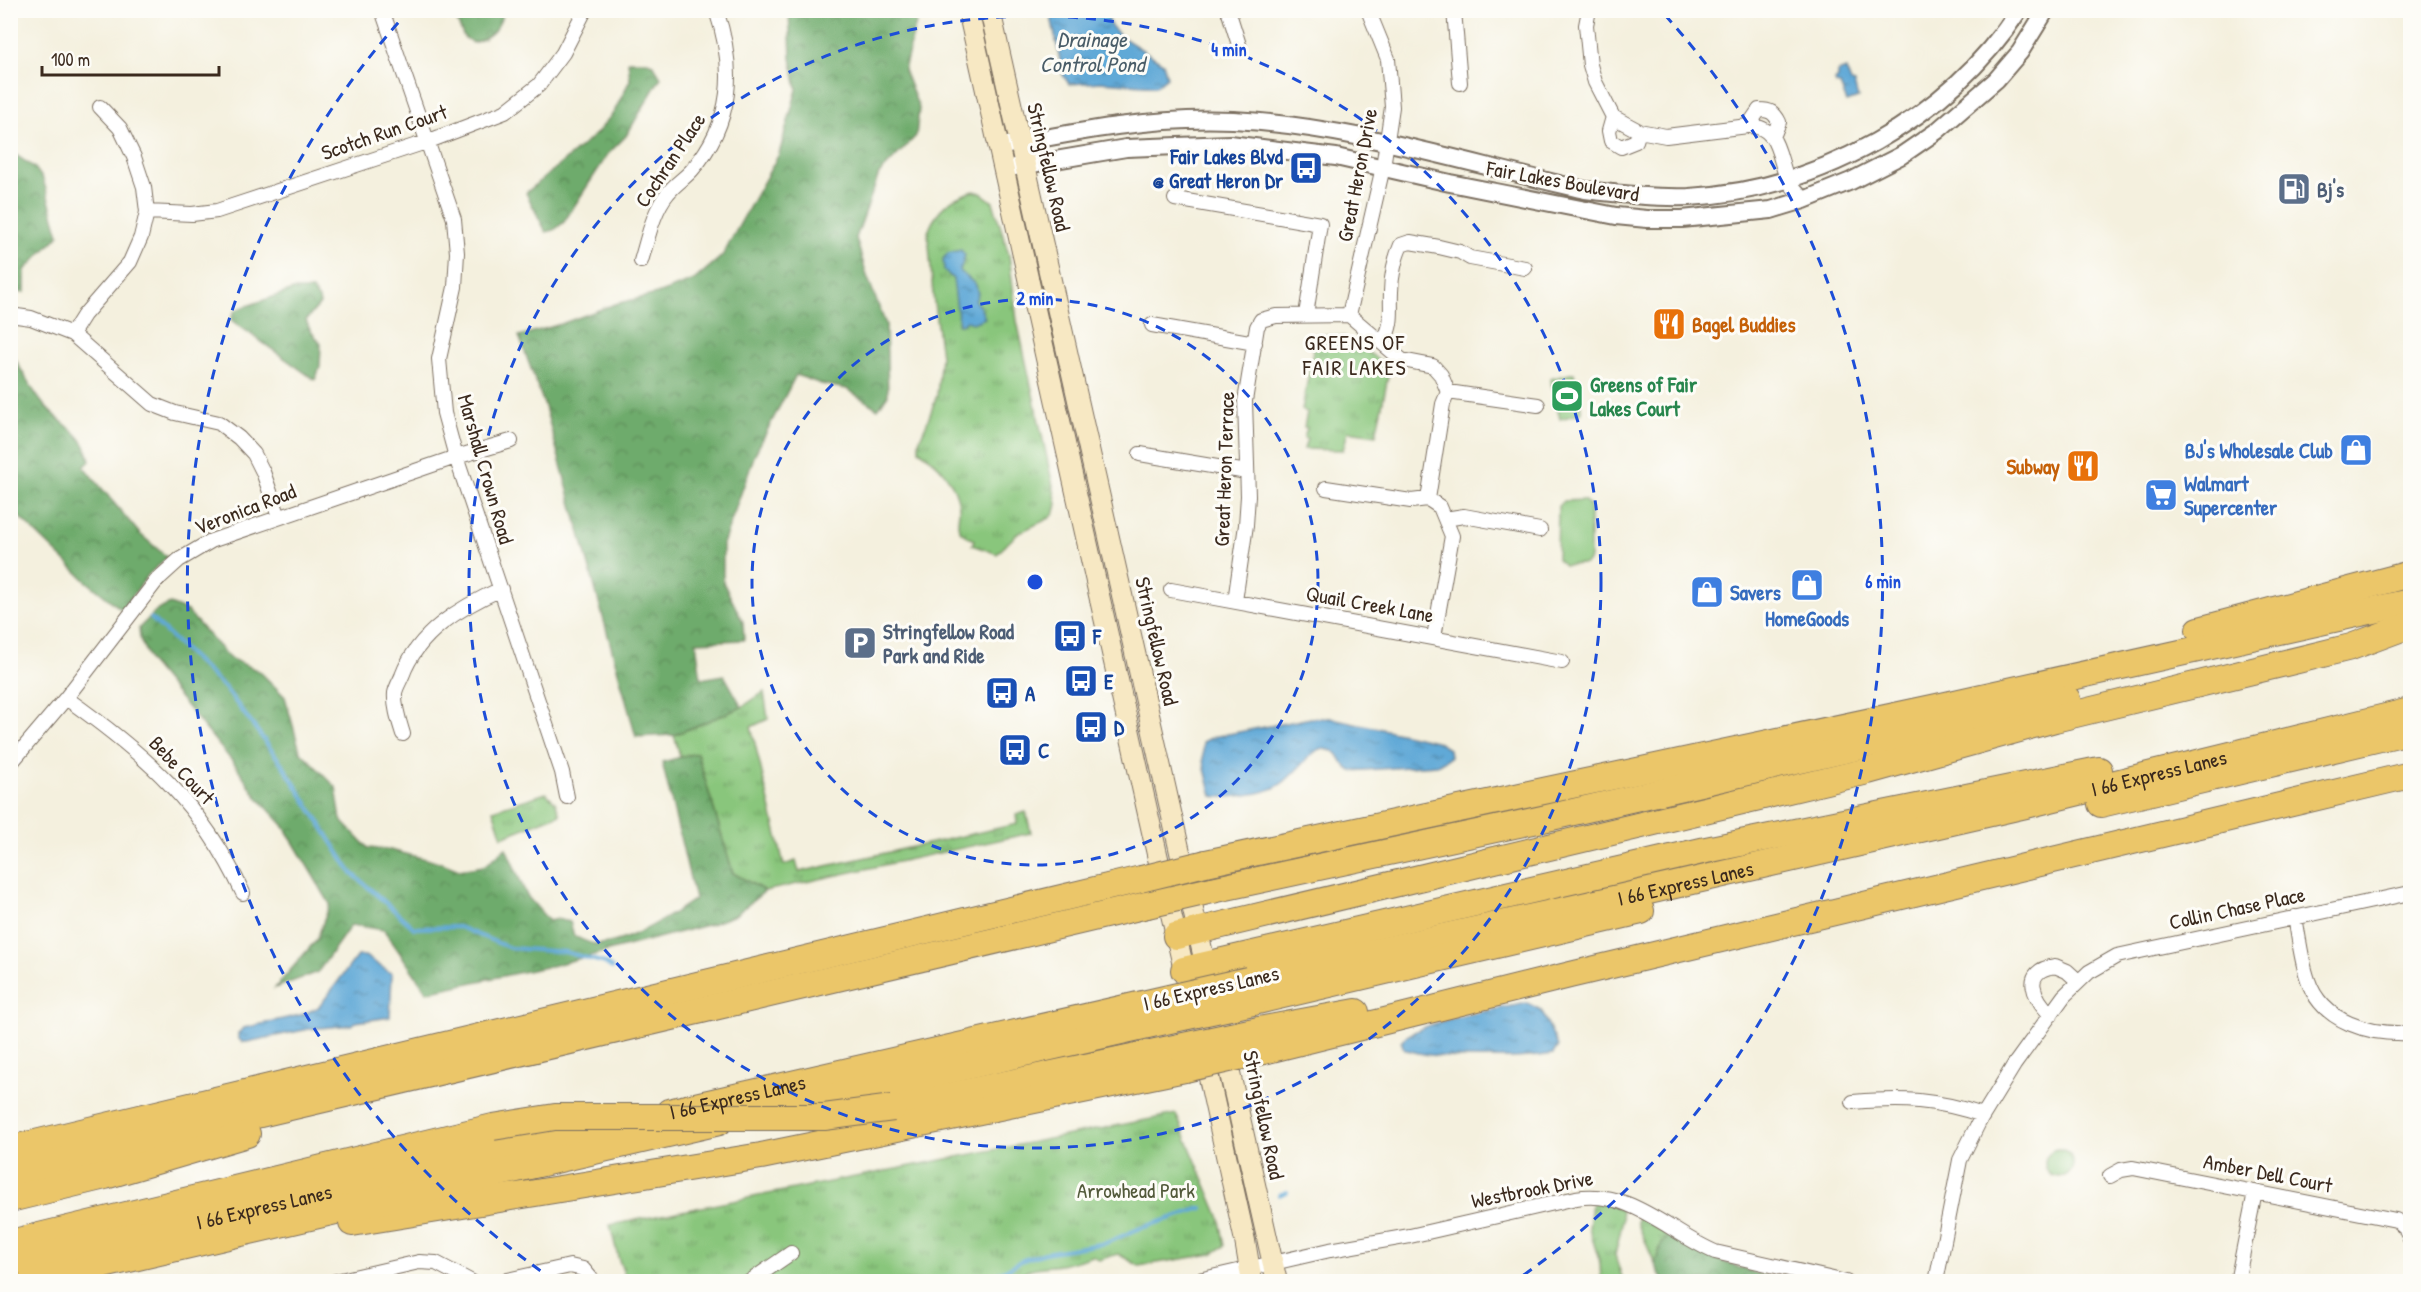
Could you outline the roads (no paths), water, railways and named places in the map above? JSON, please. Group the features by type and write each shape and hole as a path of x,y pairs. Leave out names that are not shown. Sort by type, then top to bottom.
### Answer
{"highway":[{"path":"1937,707 2037,670 2251,617 2410,574"},
{"path":"10,1149 1206,863 1937,707 2410,602"},
{"path":"1187,933 1868,771 2055,719 2351,647 2410,624"},
{"path":"10,1173 1212,890 1547,818 2234,661 2410,624"},
{"name":"I 66 Express Lanes","path":"1250,991 1582,907 2007,809 2410,711"},
{"path":"30,1281 768,1111 1171,1009 2410,731"},
{"path":"1195,967 1826,824 2168,756 2239,752"},
{"path":"129,1259 761,1156 1262,1041 1348,1013 1570,975 2410,775"},
{"name":"I 66 Express Lanes","path":"10,1262 1171,1009"},
{"path":"10,1199 120,1172 503,1058"},
{"path":"10,1243 494,1127 555,1117 824,1117 893,1108 1182,1058"}],"main road":[{"name":"Stringfellow Road","path":"968,10 1003,169 1195,967 1275,1273"},
{"name":"Stringfellow Road","path":"990,10 1025,165 1187,933"},
{"name":"Stringfellow Road","path":"1195,967 1250,1276"}],"street":[{"name":"Marshall Crown Road","path":"382,10 454,219 457,253 455,287 439,359 444,413 456,457 562,772 567,797"},
{"name":"Scotch Run Court","path":"147,212 192,214 218,211 429,141 505,112 539,85 563,53 585,10"},
{"path":"1228,10 1240,48"},
{"name":"Great Heron Drive","path":"1349,315 1383,167 1392,106 1392,83 1388,59 1368,10"},
{"path":"1454,10 1460,83"},
{"path":"1589,10 1586,25 1590,65 1595,82 1613,117 1639,131 1666,136 1748,126 1768,131 1773,137 1788,179 1804,200"},
{"name":"Fair Lakes Boulevard","path":"998,147 1128,125 1180,120 1232,120 1285,125 1387,144 1585,190 1622,195 1690,197 1755,188 1788,179 1847,157 1905,124 1963,79 1995,43 2019,10"},
{"name":"Fair Lakes Boulevard","path":"1003,169 1126,148 1230,144 1336,157 1575,209 1647,219 1739,215 1782,207 1804,200 1902,155 1937,131 1996,81 2020,52 2046,10"},
{"name":"Cochran Place","path":"641,261 652,222 668,193 698,162 712,143 724,117 730,78 717,11"},
{"path":"72,334 84,315 130,262 141,237 147,212 144,187 134,157 120,128 100,107"},
{"path":"1748,126 1759,110 1768,110 1775,114 1779,122 1778,130 1773,137"},
{"path":"1613,117 1609,131 1611,141 1616,144 1622,147 1636,141 1639,131"},
{"path":"1782,207 1788,179"},
{"path":"1175,199 1320,224 1306,315"},
{"path":"1383,342 1389,332 1393,310 1391,292 1397,254 1401,245 1410,242 1439,247 1460,252 1470,258 1525,268"},
{"path":"10,315 31,318 72,334 152,404 175,413 219,423 239,438 254,454 264,472 279,517"},
{"path":"1349,315 1402,360 1433,366 1441,375 1448,392 1443,404 1428,499"},
{"name":"Great Heron Terrace","path":"1235,601 1246,525 1245,401 1261,320 1276,316 1349,315"},
{"path":"1152,325 1255,343"},
{"path":"1448,392 1538,405"},
{"name":"Veronica Road","path":"10,764 66,698 157,580 179,560 211,541 456,457 511,441"},
{"path":"1140,454 1247,472"},
{"path":"1326,488 1410,501 1428,499 1440,507 1452,536 1434,637"},
{"path":"1445,519 1464,516 1540,530"},
{"path":"403,734 396,713 395,692 406,664 423,641 450,616 501,589"},
{"name":"Quail Creek Lane","path":"1171,590 1562,662"},
{"name":"Bebe Court","path":"66,698 118,735 170,783 199,816 229,862 243,893"},
{"name":"Collin Chase Place","path":"1936,1281 1960,1161 1983,1115 2014,1065 2078,981 2100,964 2117,956 2410,893"},
{"path":"2295,917 2308,980 2316,998 2327,1010 2337,1018 2355,1026 2394,1034 2410,1033"},
{"path":"2051,1014 2037,1001 2033,989 2039,973 2055,966 2067,971 2078,981"},
{"path":"1853,1102 1889,1099 1928,1100 1950,1104 1983,1115"},
{"name":"Amber Dell Court","path":"2110,1176 2121,1170 2133,1168 2396,1220 2405,1228 2410,1239"},
{"path":"2237,1281 2255,1192"},
{"name":"Westbrook Drive","path":"1190,1281 1275,1273 1330,1250 1410,1236 1576,1198 1594,1196 1623,1200 1688,1239 1715,1252 1846,1281"},
{"path":"748,1281 791,1253"},
{"path":"332,1281 419,1262 436,1263 472,1281"},
{"path":"499,1281 570,1266 583,1269 594,1281"}],"water":[{"name":"Drainage Control Pond","path":"1050,11 1107,11 1110,25 1122,37 1163,63 1167,77 1156,86 1102,82 1069,84 1063,75"},
{"path":"1846,69 1851,82 1854,83 1858,98 1847,102 1840,85 1835,81 1838,78 1838,72"},
{"path":"961,250 965,255 960,271 976,285 978,294 975,301 985,318 959,325 953,279 944,270 943,259 948,253"},
{"path":"1311,718 1332,718 1436,741 1449,749 1450,757 1437,765 1351,771 1333,751 1319,749 1275,788 1248,795 1212,796 1203,761 1203,742 1213,737"},
{"path":"357,956 365,956 392,974 390,1017 356,1022 352,1025 309,1029 247,1042 242,1042 238,1038 238,1033 244,1028 304,1014 319,1007"},
{"path":"1527,1003 1541,1010 1558,1046 1553,1054 1499,1058 1436,1056 1404,1049 1401,1041 1412,1033 1443,1021"}],"waterway":[{"path":"151,618 225,688 282,764 351,872 414,928 459,927 510,948 565,952 605,963 612,968"},
{"path":"1279,1195 1287,1192"},
{"path":"984,1282 1023,1260 1045,1253 1106,1243 1138,1229 1202,1208"}],"place":[{"name":"Fair Lakes Blvd @ Great Heron Dr","path":"1306,168"},
{"name":"Bj's","path":"2294,189"},
{"name":"Bagel Buddies","path":"1669,324"},
{"name":"Greens of Fair Lakes Court","path":"1567,396"},
{"name":"BJ's Wholesale Club","path":"2356,450"},
{"name":"Subway","path":"2083,466"},
{"name":"Walmart Supercenter","path":"2161,495"},
{"name":"HomeGoods","path":"1807,585"},
{"name":"Savers","path":"1707,592"},
{"name":"F","path":"1070,636"},
{"name":"Stringfellow Road Park and Ride","path":"860,643"},
{"name":"E","path":"1081,681"},
{"name":"A","path":"1002,693"},
{"name":"D","path":"1091,727"},
{"name":"C","path":"1015,750"}],"district":[{"name":"GREENS OF FAIR LAKES","path":"1355,354"}],"park label":[{"name":"Arrowhead Park","path":"1136,1190"}]}
